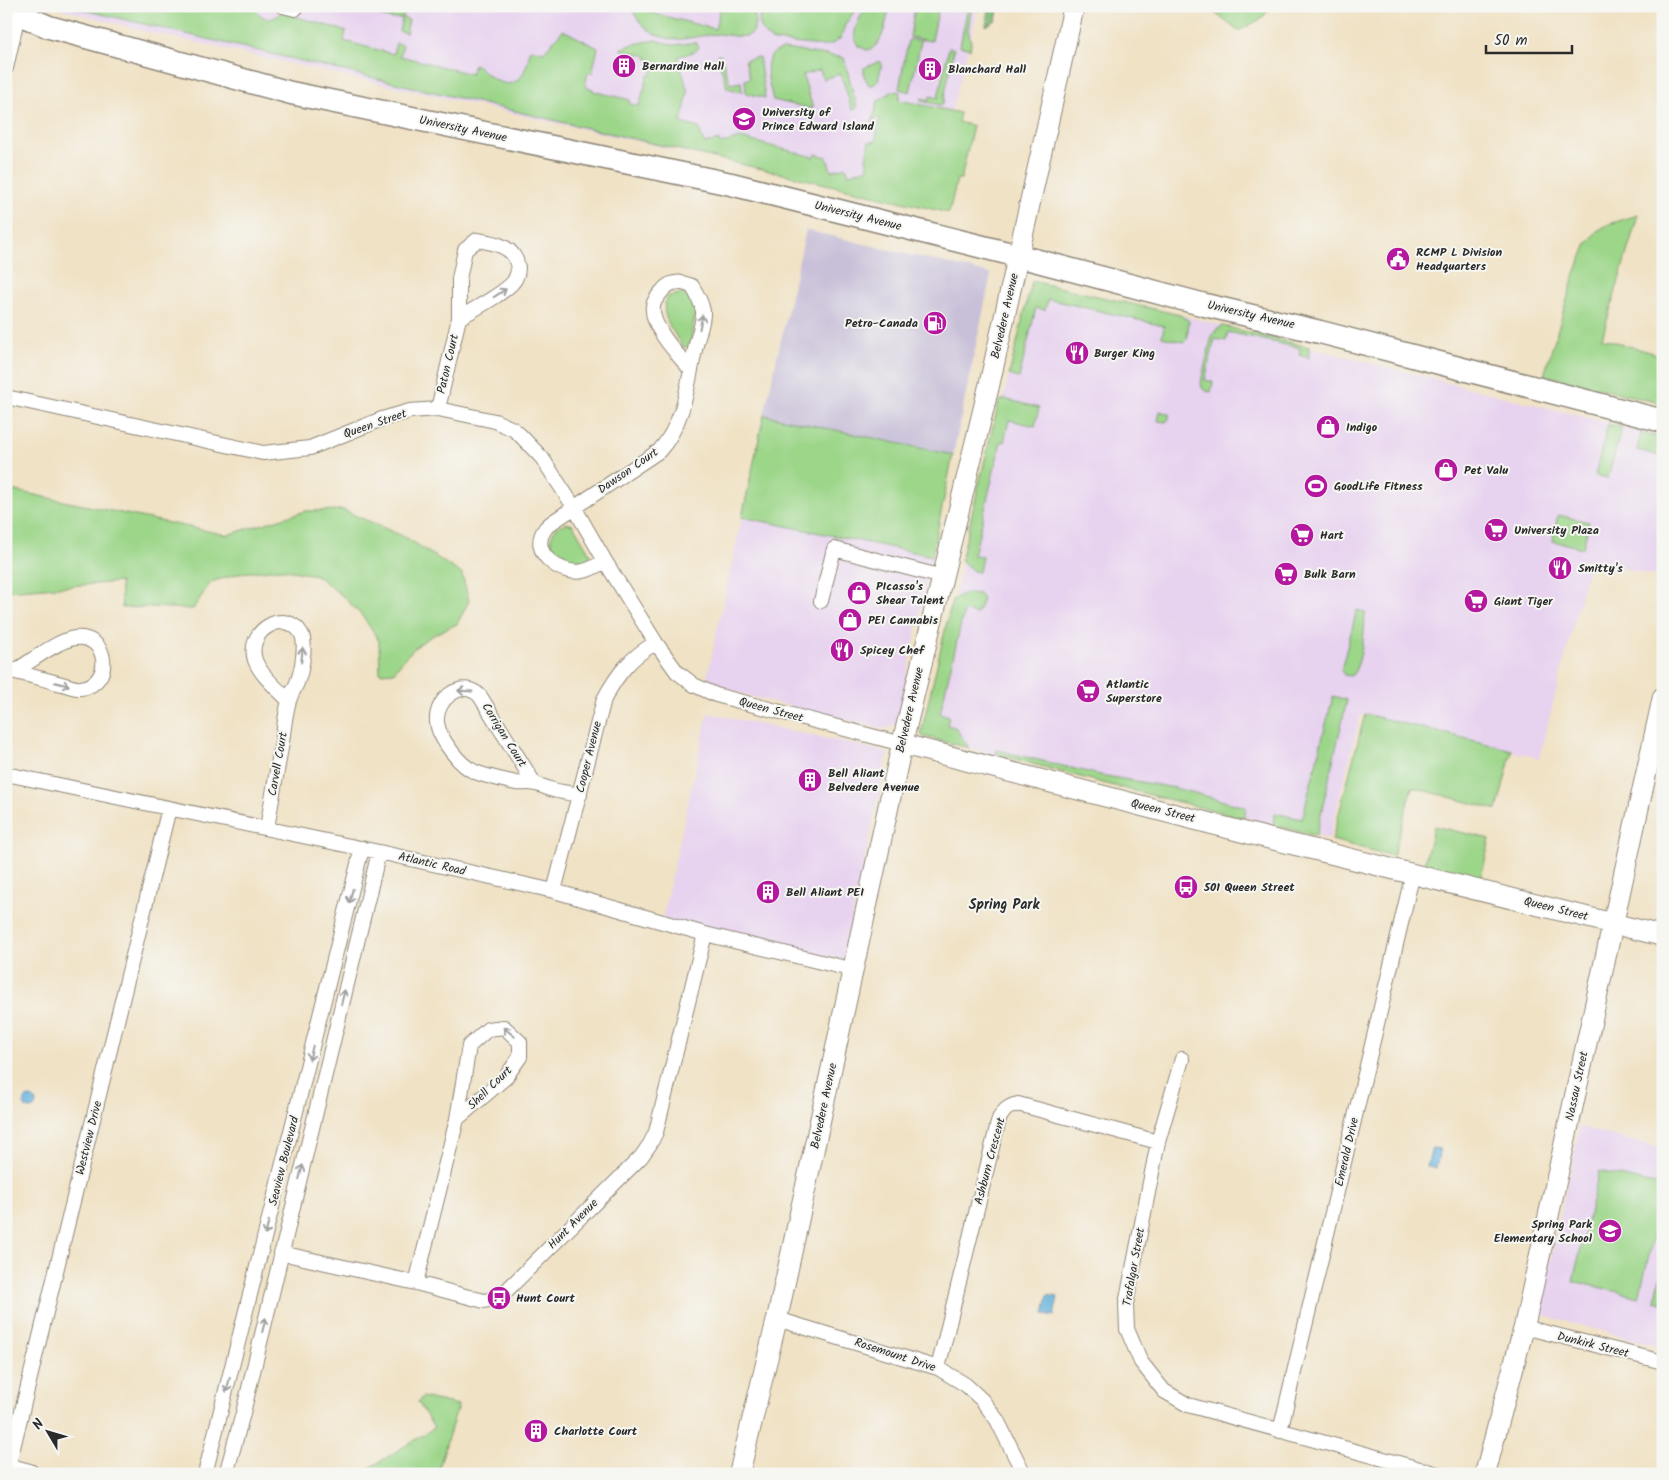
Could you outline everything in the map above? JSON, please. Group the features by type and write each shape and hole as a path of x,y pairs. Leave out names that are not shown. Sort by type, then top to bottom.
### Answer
{"main road":[{"name":"University Avenue","path":"16,16 291,93 731,184 1205,305 1320,332 1663,421"}],"street":[{"name":"Belvedere Avenue","path":"740,1474 777,1319 902,744 1019,256 1074,6"},
{"path":"6,68 16,16"},
{"name":"Paton Court","path":"438,409 459,318 459,279 466,250 478,240 494,242 514,255 518,266 516,279 507,289 459,318"},
{"name":"Dawson Court","path":"605,562 583,572 569,571 552,564 545,556 541,543 545,529 554,521 659,451 673,431 682,408 703,313 699,297 692,286 675,282 668,284 656,299 653,306 654,319 667,342 690,369"},
{"name":"Queen Street","path":"6,397 263,453 310,448 382,419 410,411 438,409 495,422 513,429 542,458 666,658 681,675 694,685 716,695 1251,834 1663,936"},
{"path":"821,601 834,549 942,577"},
{"name":"Carvell Court","path":"268,828 289,701 299,679 304,652 303,636 296,626 282,622 269,625 259,632 253,646 256,661 264,674 289,701"},
{"path":"77,638 88,640 97,645 102,653 104,662 103,673 92,684 80,688 11,670 66,641 77,638"},
{"name":"Cooper Avenue","path":"554,891 604,699 612,684 640,651 656,643"},
{"name":"Corrigan Court","path":"534,783 480,696 468,690 458,690 449,694 441,702 437,715 439,732 460,762 474,772 518,784 534,783 551,790 580,795"},
{"name":"Nassau Street","path":"1485,1474 1524,1327 1663,697"},
{"name":"Atlantic Road","path":"6,774 362,848 554,891 705,934 854,970"},
{"name":"Westview Drive","path":"7,1468 169,808"},
{"name":"Seaview Boulevard","path":"206,1474 362,848"},
{"name":"Seaview Boulevard","path":"226,1474 379,852"},
{"name":"Emerald Drive","path":"1280,1431 1413,873"},
{"name":"Hunt Avenue","path":"281,1253 416,1283 484,1301 499,1298 641,1157 650,1144 656,1132 705,934"},
{"name":"Shell Court","path":"416,1283 457,1119 469,1046 488,1029 504,1027 520,1042 520,1057 504,1078 457,1119"},
{"name":"Trafalgar Street","path":"1182,1059 1158,1142 1126,1304 1127,1329 1141,1362 1164,1391 1188,1405 1438,1474"},
{"name":"Ashburn Crescent","path":"938,1368 999,1119 1004,1110 1018,1104 1158,1142"},
{"name":"Rosemount Drive","path":"777,1319 938,1368 966,1385 982,1400 997,1420 1024,1474"},
{"name":"Dunkirk Street","path":"1524,1327 1663,1362"},
{"path":"7,1468 28,1474"}],"shaded area":[{"name":"University of Prince Edward Island","path":"50,6 979,6 947,128 931,207 149,32"},
{"path":"806,230 991,274 953,455 764,415"},
{"path":"1032,281 1180,315 1663,437 1663,578 1590,560 1539,758 1361,714 1329,839 922,736"},
{"path":"742,517 932,556 897,724 884,729 753,697 706,682"},
{"path":"708,713 888,752 843,960 662,920"},
{"name":"Spring Park Elementary School","path":"1580,1127 1663,1149 1663,1347 1538,1314"}],"green space":[{"path":"67,6 251,6 261,16 269,19 277,16 287,6 295,9 293,16 346,31 344,41 393,54 396,43 403,45 400,56 471,74 474,64 489,76 507,84 519,79 523,73 529,58 530,49 544,52 563,30 598,48 592,73 588,72 585,87 593,89 593,91 630,100 629,104 639,106 648,75 651,76 655,61 647,59 647,56 620,49 655,40 674,45 696,42 699,47 696,51 678,57 688,92 681,123 699,128 704,144 719,140 720,144 740,138 814,157 815,154 827,157 831,171 846,167 849,174 868,168 866,158 869,141 875,142 880,119 876,118 874,124 872,123 878,101 893,91 900,92 899,100 960,113 958,122 973,126 961,179 957,179 949,213"},
{"path":"345,6 406,6 403,18 409,20 406,33 399,31 402,18 392,19"},
{"path":"631,6 650,6 648,12 715,29 721,6 753,6 755,27 752,33 745,36 718,34 683,39 666,38 651,32 644,26 634,14"},
{"path":"760,6 811,6 812,10 827,6 858,6 845,25 841,38 832,44 823,46 774,41 769,38 762,31 759,17"},
{"path":"867,6 890,6 877,45 867,50 858,46 855,31"},
{"path":"915,6 939,6 932,40 930,41 910,37"},
{"path":"968,6 972,6 968,29 971,43 970,49 960,46"},
{"path":"988,6 999,6 996,20 986,26"},
{"path":"1206,6 1272,6 1261,19 1238,31"},
{"path":"910,39 921,41 910,92 899,89 908,41"},
{"path":"949,47 954,49 943,103 940,105 921,101 922,98 929,100 930,96 938,98"},
{"path":"784,49 844,58 857,108 852,110 841,74 823,79 820,70 803,75 813,109 773,100 767,70 768,62 771,56"},
{"path":"717,54 721,55 730,84 741,82 742,92 727,88"},
{"path":"759,57 765,98 746,93 745,80 750,78 745,60"},
{"path":"880,61 882,63 878,81 873,85 869,85 864,76 864,68"},
{"path":"1638,215 1602,338 1663,356 1663,404 1544,375 1575,273 1587,244 1597,231 1609,224"},
{"path":"1032,281 1180,315 1189,321 1187,339 1184,342 1162,337 1164,326 1048,299 1045,310 1036,308 1019,378 1009,375"},
{"path":"683,293 690,296 697,305 690,344 685,348 671,328 664,309 669,296"},
{"path":"1223,326 1309,347 1309,358 1299,355 1300,348 1228,332 1226,341 1215,339 1205,380 1213,382 1211,392 1206,391 1202,388 1201,382 1212,336 1216,330"},
{"path":"1005,399 1039,408 1035,426 1009,420 1004,442 1001,441 974,555 982,557 979,572 973,571 961,560 998,405 1000,401"},
{"path":"1160,411 1169,414 1169,419 1166,422 1158,421"},
{"path":"764,415 953,455 932,556 742,517"},
{"path":"1608,424 1622,427 1608,478 1595,475"},
{"path":"1641,433 1663,438 1663,457 1637,450"},
{"path":"6,489 227,535 306,511 343,510 407,538 462,574 469,601 457,624 422,642 394,672 380,673 379,641 364,618 344,597 316,575 280,569 241,573 211,582 193,609 122,608 120,582 6,591"},
{"path":"1558,515 1589,522 1583,548 1552,541"},
{"path":"566,523 573,525 590,554 590,558 580,564 562,561 552,545 551,536 556,528"},
{"path":"962,594 979,594 983,599 976,614 964,611 940,713 949,716 947,725 955,727 969,748 922,736 921,734 952,600"},
{"path":"1357,610 1365,612 1360,655 1355,671 1351,676 1344,675 1341,670"},
{"path":"1333,696 1347,700 1316,836 1273,825 1275,813 1302,819"},
{"path":"1365,714 1512,750 1497,810 1412,787 1393,856 1332,840"},
{"path":"997,750 1100,775 1175,788 1246,807 1244,818 996,754"},
{"path":"1434,826 1490,839 1481,878 1424,864"},
{"path":"1599,1171 1663,1186 1663,1196 1639,1297 1573,1281"},
{"path":"1663,1264 1663,1303 1655,1301"},
{"path":"422,1397 458,1405 437,1474 366,1474 369,1472 368,1469 434,1428 418,1402"}],"water":[{"path":"32,1097 35,1098 35,1108 28,1109 25,1108 24,1101 25,1098"},
{"path":"1432,1148 1440,1149 1436,1168 1427,1166"},
{"path":"1048,1295 1058,1297 1054,1316 1044,1314"}],"place":[{"name":"Bernardine Hall","path":"624,66"},
{"name":"Blanchard Hall","path":"930,69"},
{"name":"University of Prince Edward Island","path":"744,119"},
{"name":"RCMP L Division Headquarters","path":"1398,259"},
{"name":"Petro-Canada","path":"935,323"},
{"name":"Burger King","path":"1077,353"},
{"name":"Indigo","path":"1328,427"},
{"name":"Pet Valu","path":"1446,470"},
{"name":"GoodLife Fitness","path":"1316,486"},
{"name":"University Plaza","path":"1496,530"},
{"name":"Hart","path":"1302,535"},
{"name":"Smitty's","path":"1560,568"},
{"name":"Bulk Barn","path":"1286,574"},
{"name":"PIcasso's Shear Talent","path":"859,593"},
{"name":"Giant Tiger","path":"1476,601"},
{"name":"PEI Cannabis","path":"850,620"},
{"name":"Spicey Chef","path":"842,650"},
{"name":"Atlantic Superstore","path":"1088,691"},
{"name":"Bell Aliant Belvedere Avenue","path":"810,780"},
{"name":"501 Queen Street","path":"1186,887"},
{"name":"Bell Aliant PEI","path":"768,892"},
{"name":"Spring Park Elementary School","path":"1610,1231"},
{"name":"Hunt Court","path":"499,1298"},
{"name":"Charlotte Court","path":"536,1431"}],"district":[{"name":"Spring Park","path":"1004,905"}]}
